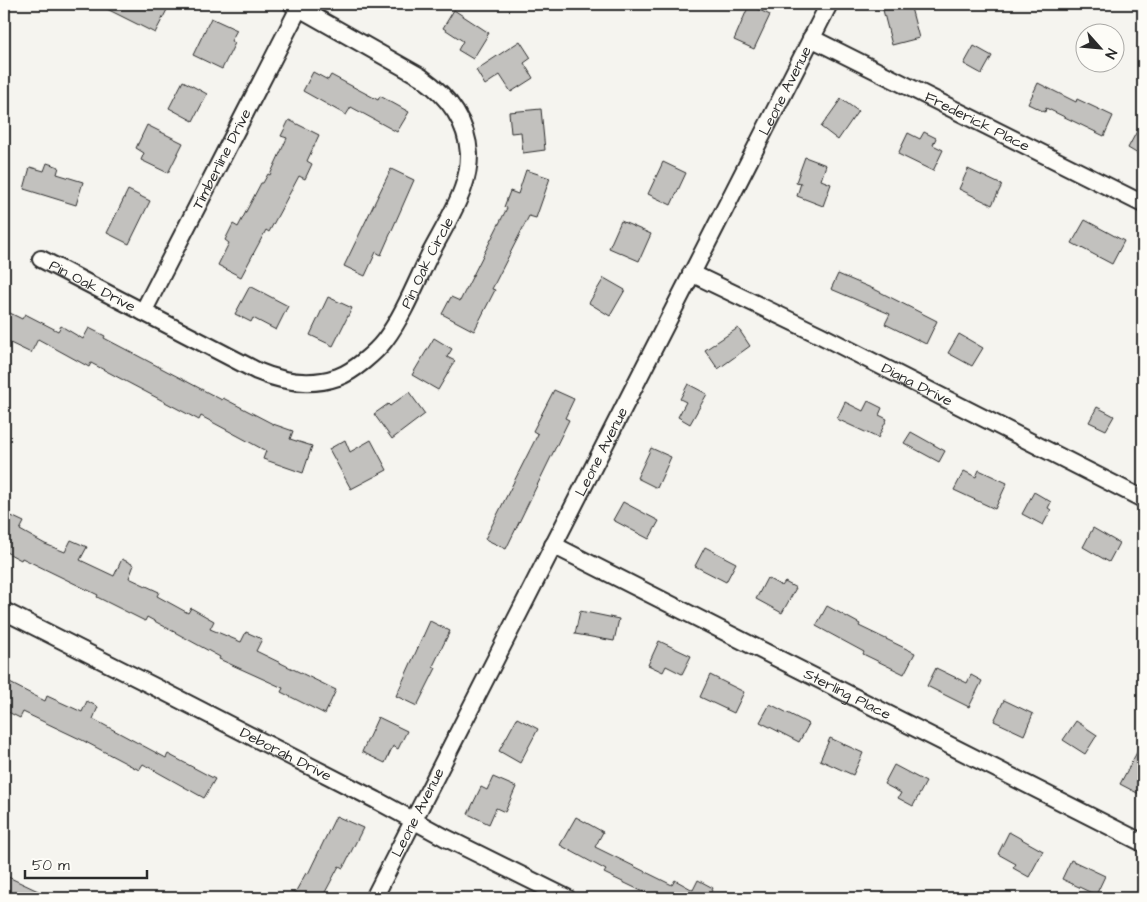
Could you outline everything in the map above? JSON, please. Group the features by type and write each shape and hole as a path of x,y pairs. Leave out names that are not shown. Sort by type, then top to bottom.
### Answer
{"street":[{"name":"Leone Avenue","path":"374,898 829,4"},
{"name":"Timberline Drive","path":"143,312 297,5"},
{"name":"Pin Oak Circle","path":"143,312 276,379 293,383 340,377 370,356 386,340 464,188 468,172 468,141 456,110 436,87 297,5"},
{"name":"Frederick Place","path":"811,38 1143,204"},
{"name":"Pin Oak Drive","path":"41,259 143,312"},
{"name":"Diana Drive","path":"691,273 820,335 1143,499"},
{"name":"Sterling Place","path":"553,545 1143,843"},
{"name":"Deborah Drive","path":"4,611 567,898"}],"building":[{"path":"97,4 170,4 155,33"},
{"path":"910,4 919,38 892,45 883,10"},
{"path":"749,5 770,15 754,49 734,40"},
{"path":"454,10 489,33 473,59 458,50 463,41 443,28"},
{"path":"211,18 237,30 231,41 235,43 222,69 193,55"},
{"path":"520,41 531,58 524,63 533,78 511,92 500,75 485,85 476,70"},
{"path":"974,46 992,56 982,74 964,64"},
{"path":"313,72 328,80 331,75 378,100 380,96 409,112 397,132 351,107 346,115 303,91"},
{"path":"183,81 207,94 193,121 169,108"},
{"path":"1038,83 1076,102 1077,99 1113,116 1104,136 1046,108 1045,112 1028,104"},
{"path":"841,99 858,111 838,140 821,127"},
{"path":"541,109 545,150 523,153 521,132 511,133 509,112"},
{"path":"289,120 319,135 307,161 312,164 305,179 299,176 269,232 266,230 241,277 218,265 229,243 225,240 233,224 238,227 261,183 263,183 268,174 270,175 287,138 281,136"},
{"path":"1143,120 1143,157 1128,148"},
{"path":"147,125 183,143 168,173 141,160 144,153 136,148"},
{"path":"924,132 936,138 933,145 943,150 933,171 898,154 908,133 920,139"},
{"path":"805,157 826,165 821,180 831,184 823,206 797,196 801,183 796,182"},
{"path":"663,162 686,173 671,205 648,194"},
{"path":"47,163 59,167 57,174 83,182 76,205 24,189 30,167 44,171"},
{"path":"391,169 414,180 381,255 376,252 365,276 344,266"},
{"path":"968,169 1002,185 992,205 959,189"},
{"path":"526,170 550,178 536,218 529,216 492,289 495,290 474,331 442,314 451,297 460,301 507,208 504,207 510,191 518,194"},
{"path":"128,190 150,201 129,244 107,233"},
{"path":"1085,220 1124,241 1112,264 1072,243"},
{"path":"621,221 651,234 639,261 609,248"},
{"path":"838,274 876,290 937,321 926,344 885,324 890,314 831,289"},
{"path":"604,278 625,290 610,316 589,303"},
{"path":"250,286 288,306 276,330 253,318 251,322 235,314"},
{"path":"328,297 352,308 333,346 310,335"},
{"path":"4,310 22,319 25,314 58,331 61,326 83,339 89,328 105,336 104,338 222,400 223,398 273,424 293,431 290,439 312,446 303,473 263,459 266,451 201,416 199,420 91,363 89,367 38,339 31,353 4,340"},
{"path":"738,328 750,346 718,369 705,350"},
{"path":"959,334 983,348 972,366 948,353"},
{"path":"434,338 452,349 447,357 455,361 438,390 412,375"},
{"path":"688,384 707,394 690,424 678,417 686,402 680,399"},
{"path":"554,390 574,399 565,418 569,420 506,549 485,539 538,434 533,431"},
{"path":"409,392 425,414 392,439 374,414 388,404 390,406"},
{"path":"868,401 882,408 879,415 887,419 878,438 837,419 845,402 863,411"},
{"path":"1097,407 1114,416 1106,430 1089,422"},
{"path":"911,432 945,451 939,462 904,443"},
{"path":"345,440 350,452 371,440 387,470 351,489 329,449"},
{"path":"651,448 671,457 657,488 637,478"},
{"path":"979,470 1007,483 995,509 954,490 964,471 976,477"},
{"path":"1034,492 1051,502 1048,508 1051,510 1043,525 1022,514"},
{"path":"623,502 659,521 649,539 613,520"},
{"path":"7,514 24,522 20,530 45,544 65,552 71,540 87,547 80,560 114,576 122,559 134,565 129,578 159,592 157,596 188,613 191,608 214,621 210,629 241,642 246,632 262,639 256,651 336,690 325,714 281,692 283,688 219,659 220,657 147,617 145,621 97,597 98,595 4,551 4,521"},
{"path":"1093,528 1119,543 1109,562 1083,547"},
{"path":"705,547 736,563 726,582 695,566"},
{"path":"767,578 782,586 785,582 796,588 782,613 756,599"},
{"path":"827,606 860,624 859,626 915,653 904,674 863,654 864,652 816,626"},
{"path":"580,611 619,619 614,641 575,634"},
{"path":"430,621 450,631 433,666 436,668 417,706 396,696"},
{"path":"659,641 691,656 682,674 666,666 663,672 648,665"},
{"path":"936,668 967,683 971,675 982,681 969,707 927,686"},
{"path":"710,675 744,692 734,713 700,697"},
{"path":"4,680 45,701 47,696 82,712 87,701 98,707 93,719 166,758 168,754 215,779 204,798 143,764 139,770 23,712 20,718 4,710"},
{"path":"1004,700 1033,714 1024,735 994,721"},
{"path":"770,704 809,724 799,742 760,722"},
{"path":"378,717 407,731 398,749 393,746 385,763 362,752"},
{"path":"517,718 538,729 520,763 499,751"},
{"path":"1076,721 1097,735 1085,754 1063,740"},
{"path":"830,738 863,753 853,775 820,760"},
{"path":"1143,741 1143,796 1120,784"},
{"path":"894,765 926,782 913,806 898,798 901,793 884,784"},
{"path":"493,777 516,787 505,812 496,808 489,824 468,814 481,787 487,790"},
{"path":"336,816 363,828 343,868 339,866 322,898 292,898 306,873 308,874"},
{"path":"576,817 603,832 595,847 672,885 675,880 693,890 698,880 713,888 708,898 656,898 604,873 606,870 560,845"},
{"path":"1009,832 1043,851 1029,877 1013,868 1016,864 998,854"},
{"path":"1071,860 1105,876 1096,895 1062,879"},
{"path":"4,875 53,898 4,898"}]}
